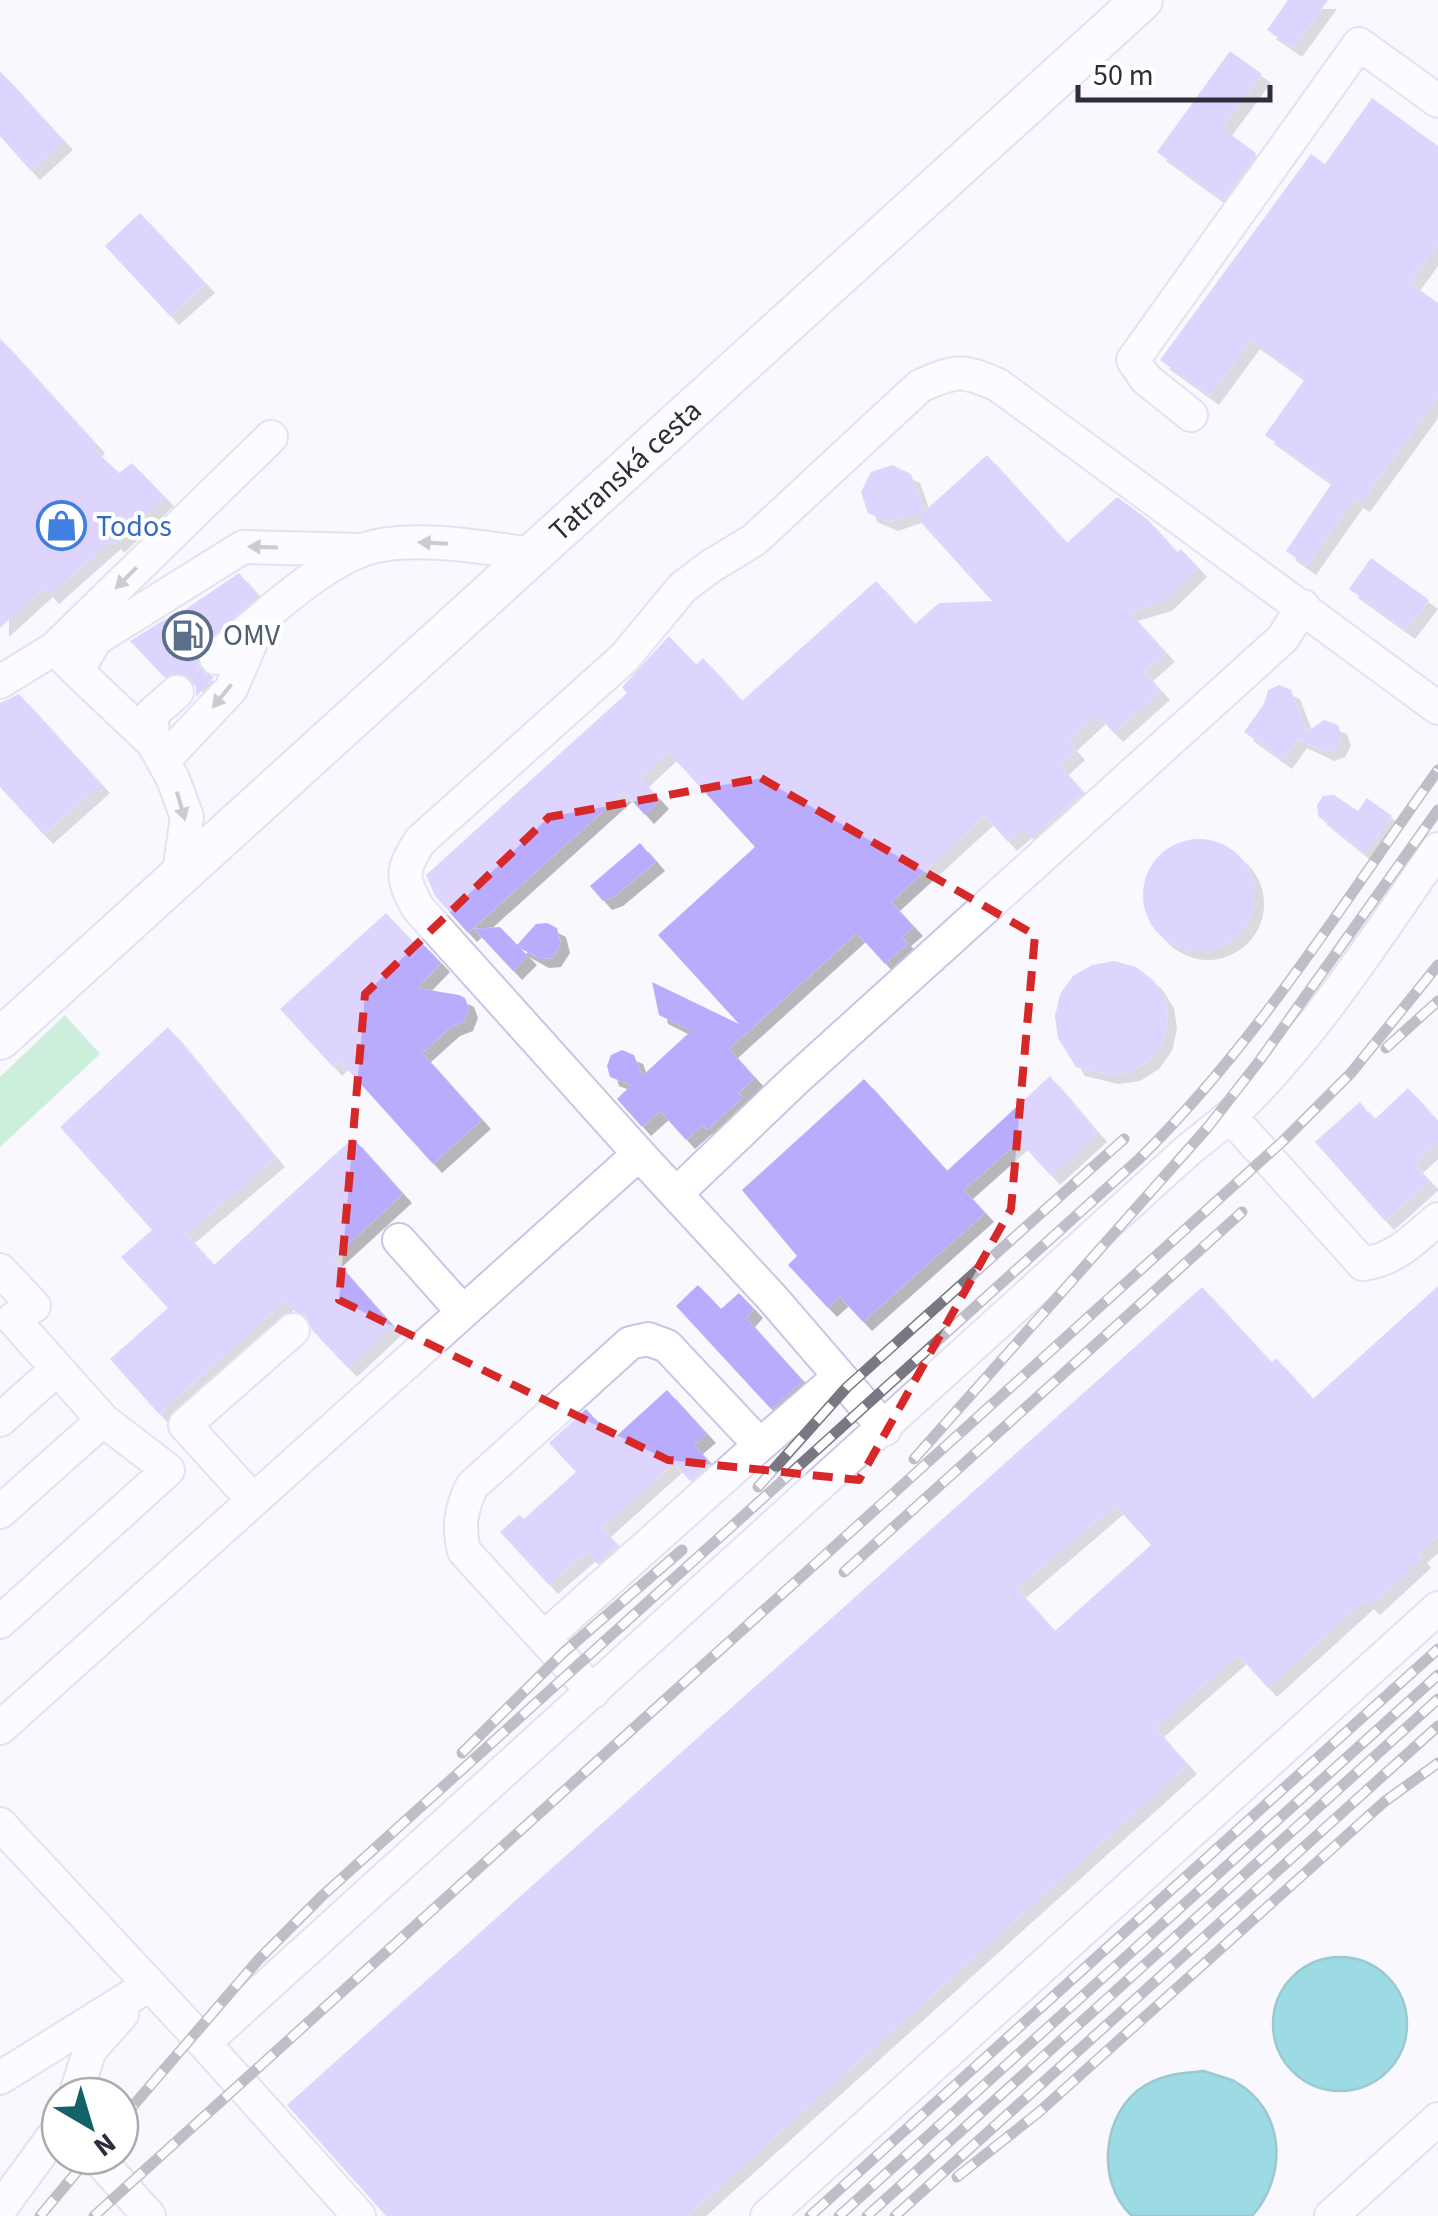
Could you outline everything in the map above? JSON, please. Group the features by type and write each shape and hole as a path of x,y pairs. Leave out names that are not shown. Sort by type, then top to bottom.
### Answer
{"main road":[{"name":"Tatranská cesta","path":"0,1039 1142,0"}],"lane":[{"path":"1190,415 1146,379 1133,360 1359,44 1438,101"},
{"path":"885,1429 774,1300 418,908 406,887 404,866 420,840 625,657 683,587 754,540 920,386 944,376 969,372 998,386 1304,606 1438,708"},
{"path":"66,660 271,436"},
{"path":"0,682 66,660 243,547 360,550 415,542 530,554"},
{"path":"216,658 313,579 360,550"},
{"path":"676,1194 794,1081 1283,638 1304,606"},
{"path":"158,752 230,689 262,618"},
{"path":"66,660 158,752"},
{"path":"178,692 152,714 158,752 187,818 178,879"},
{"path":"204,2043 1230,1116 1299,1042 1438,850"},
{"path":"1230,1116 1362,1264 1396,1254 1438,1219"},
{"path":"0,1728 639,1154"},
{"path":"398,1240 463,1312"},
{"path":"0,1270 34,1306 4,1318 103,1420 168,1470 0,1622"},
{"path":"253,1500 185,1424 293,1330"},
{"path":"593,1692 464,1551 459,1530 472,1486 630,1343 648,1339 667,1346 760,1446"},
{"path":"0,1420 57,1369"},
{"path":"544,1638 839,1378"},
{"path":"0,1512 103,1420"},
{"path":"766,2216 1438,1608"},
{"path":"0,1824 359,2216"},
{"path":"0,2078 148,1984"},
{"path":"81,2076 90,2050 148,1984"},
{"path":"1330,2216 1438,2119"},
{"path":"0,2209 40,2154"},
{"path":"113,2176 148,2216"}],"highlighted area":[{"path":"761,778 1035,935 1011,1209 859,1480 668,1460 339,1300 365,994 549,817"}],"green space":[{"path":"65,1015 100,1054 0,1147 0,1077"}],"water":[{"path":"1340,1957 1366,1962 1388,1976 1402,1998 1407,2024 1402,2050 1388,2072 1366,2086 1340,2091 1314,2086 1292,2072 1278,2050 1273,2024 1278,1998 1292,1976 1314,1962"},
{"path":"1204,2071 1234,2081 1251,2093 1272,2125 1276,2163 1264,2200 1252,2216 1132,2216 1120,2202 1108,2167 1108,2148 1119,2113 1130,2098 1151,2082"}],"building":[{"path":"1288,0 1328,0 1293,48 1267,30"},
{"path":"1230,51 1262,74 1222,128 1256,153 1223,200 1157,152"},
{"path":"0,71 64,141 31,171 0,136"},
{"path":"1372,98 1438,146 1438,245 1410,283 1438,303 1438,397 1361,503 1354,499 1307,566 1286,551 1332,483 1265,435 1305,379 1251,340 1210,396 1160,360 1311,154 1325,164"},
{"path":"140,213 206,284 170,316 105,246"},
{"path":"0,338 96,444 93,448 119,473 132,463 165,497 115,544 112,540 50,595 44,588 0,628"},
{"path":"987,455 1067,543 1117,497 1147,519 1177,552 1181,549 1198,568 1163,602 1129,612 1166,653 1144,672 1161,691 1114,733 1097,715 1068,742 1076,751 1060,766 1083,792 1032,838 1023,829 1008,842 985,816 891,902 914,927 902,937 908,944 885,964 857,933 729,1049 755,1078 738,1093 743,1097 707,1130 703,1125 686,1140 660,1111 642,1127 617,1099 631,1085 610,1077 607,1066 611,1055 622,1050 634,1055 642,1076 691,1031 659,1015 652,982 739,1024 658,935 755,847 668,752 640,778 660,800 645,815 624,792 468,933 435,896 426,875 627,693 622,687 669,636 696,665 703,658 742,701 876,581 915,624 939,603 992,601 917,518"},
{"path":"892,465 911,474 924,510 889,522 868,513 861,492 871,472"},
{"path":"1371,558 1429,600 1406,630 1349,589"},
{"path":"239,573 258,595 198,651 196,661 200,670 214,677 196,697 191,678 174,672 164,677 130,641"},
{"path":"1279,685 1291,690 1307,732 1324,720 1338,725 1342,737 1336,748 1325,752 1298,739 1283,760 1244,732 1264,704 1268,690"},
{"path":"19,694 101,784 44,835 0,787 0,703"},
{"path":"1334,795 1358,811 1367,798 1392,816 1365,854 1318,816 1317,805 1323,796"},
{"path":"1199,839 1221,843 1239,855 1251,873 1255,895 1251,917 1239,935 1221,947 1199,951 1177,947 1159,935 1147,917 1143,895 1147,873 1159,855 1177,843"},
{"path":"640,843 656,862 614,897 603,901 590,886"},
{"path":"386,913 414,943 421,942 441,963 417,988 459,995 465,998 469,1009 464,1022 451,1027 422,1053 482,1120 433,1164 340,1061 333,1067 280,1009"},
{"path":"547,923 557,928 561,944 552,958 540,959 520,948 528,956 513,971 474,929 500,927 517,945 536,924"},
{"path":"1114,961 1136,967 1153,980 1165,999 1168,1020 1163,1042 1150,1060 1131,1072 1109,1075 1076,1067 1058,1038 1055,1016 1060,994 1073,976 1092,965"},
{"path":"168,1027 276,1158 186,1234 214,1265 353,1138 403,1194 333,1258 393,1326 348,1368 312,1330 307,1316 294,1311 285,1301 159,1414 110,1359 168,1308 121,1257 152,1230 60,1127"},
{"path":"1050,1076 1098,1133 1051,1176 1019,1141 964,1190 985,1213 863,1322 840,1297 828,1308 788,1265 797,1256 742,1190 864,1079 947,1171"},
{"path":"1408,1088 1438,1121 1438,1142 1414,1164 1430,1181 1385,1221 1315,1142 1360,1102 1374,1120"},
{"path":"698,1285 721,1309 739,1293 754,1309 746,1318 803,1381 771,1409 676,1306"},
{"path":"1438,1286 1438,1536 1418,1554 1422,1559 1371,1606 1365,1600 1268,1688 1238,1655 1155,1728 1188,1765 687,2216 386,2216 287,2105 1202,1287 1272,1363 1276,1358 1313,1399","holes":["1115,1505 1151,1545 1055,1631 1017,1589"]},
{"path":"667,1390 707,1434 694,1445 710,1463 690,1481 674,1463 602,1528 618,1545 597,1564 587,1552 549,1585 500,1532 519,1515 524,1519 576,1472 549,1443 586,1409 613,1439"}],"railway":[{"path":"140,2098 259,1959 322,1896 1139,1159 1182,1115 1260,1020 1438,770"},
{"path":"914,1459 1208,1127 1438,810"},
{"path":"94,2216 1283,1141 1351,1073 1438,965"},
{"path":"1386,1048 1438,1001"},
{"path":"758,1487 847,1387 1124,1139"},
{"path":"844,1572 1242,1212"},
{"path":"462,1753 564,1652 682,1550"},
{"path":"810,2216 1438,1649"},
{"path":"839,2216 1438,1675"},
{"path":"867,2216 1438,1699"},
{"path":"895,2216 1438,1726"},
{"path":"957,2177 1039,2112 1384,1802 1438,1763"},
{"path":"40,2216 73,2176"}],"place":[{"name":"Todos","path":"61,526"},
{"name":"OMV","path":"188,635"}]}
